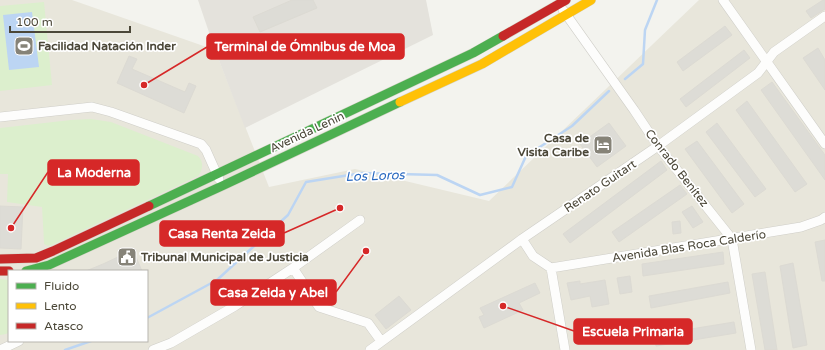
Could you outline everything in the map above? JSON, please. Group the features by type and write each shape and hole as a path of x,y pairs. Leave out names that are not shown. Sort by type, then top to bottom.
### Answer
{"main road":[{"name":"Avenida Lenin","path":"36,270 222,186 482,64 591,0"},
{"name":"Avenida Lenin","path":"0,259 36,258 53,252 473,53 562,2"}],"street":[{"path":"723,0 825,144"},
{"name":"Conrado Benítez","path":"562,2 567,15 658,146 732,239 751,350"},
{"name":"Renato Guitart","path":"370,350 522,239 658,146 758,73 774,52 825,16"},
{"path":"0,117 92,107 111,112 201,144 206,150 216,176 222,186"},
{"name":"Avenida Blas Roca Calderío","path":"551,268 801,228 825,217"},
{"path":"153,350 173,346 293,268 360,220"},
{"path":"522,239 533,256 551,268 565,350"},
{"path":"36,258 36,270"},
{"path":"293,268 319,307 368,323 381,341"},
{"path":"0,350 17,342"}],"shaded area":[{"path":"0,0 72,0 215,50 269,187 355,169 489,201 699,0 825,0 825,350 0,350"},
{"path":"198,0 426,0 433,35 245,128 215,50"}],"green space":[{"name":"Facilidad Natación Inder","path":"44,2 52,85 0,91 0,6"},
{"path":"91,119 111,122 198,156 202,163 201,171 198,176 48,246 44,244 42,207 7,202 8,174 0,174 0,128"},
{"path":"0,279 8,280 8,333 0,335"}],"water":[{"path":"32,12 39,67 9,70 3,15"}],"building":[{"path":"292,0 313,0 317,8 260,32 253,17"},
{"path":"825,0 825,9 811,18 806,11"},
{"path":"725,26 732,35 683,71 677,62"},
{"path":"818,48 825,60 825,90 803,58"},
{"path":"744,50 750,58 686,107 680,99"},
{"path":"129,56 137,59 132,69 185,92 189,83 196,86 184,113 117,83"},
{"path":"772,82 825,155 825,180 761,90"},
{"path":"747,101 807,184 795,192 736,110"},
{"name":"Casa de Visita Caribe","path":"609,123 626,146 597,167 580,144"},
{"path":"717,123 766,189 755,197 706,132"},
{"path":"697,141 744,204 732,213 685,149"},
{"path":"661,161 667,170 570,243 563,234"},
{"path":"680,185 687,194 619,242 612,232"},
{"path":"0,206 23,207 21,249 0,248"},
{"path":"692,206 703,222 693,228 682,212"},
{"path":"680,221 681,233 673,234 672,222"},
{"path":"825,240 825,281 822,281 815,242"},
{"name":"Tribunal Municipal de Justicia","path":"133,250 142,270 88,270"},
{"path":"723,252 724,264 643,276 642,264"},
{"path":"793,263 807,345 793,348 780,266"},
{"path":"765,272 777,350 765,350 752,274"},
{"path":"630,276 632,292 620,294 617,278"},
{"path":"605,280 609,304 592,307 590,296 571,300 567,283 580,281 580,284"},
{"path":"728,282 730,293 651,308 649,296"},
{"path":"535,283 540,293 519,303 523,310 484,328 479,317 484,315 480,308"},
{"path":"399,296 411,310 386,329 375,315"},
{"path":"734,322 736,333 656,346 654,335"}],"waterway":[{"path":"625,79 643,64 645,30 657,0"},
{"name":"Los Loros","path":"148,317 217,280 288,215 306,182 362,173 437,175 480,195 512,187 526,156 572,126 609,91"},
{"name":"Los Loros","path":"65,350 88,342"}],"traffic: fast":[{"path":"149,206 473,53 503,36"},
{"path":"30,270 49,265 222,186 400,102"}],"traffic: slow":[{"path":"400,102 482,64 591,0"}],"traffic: jam":[{"path":"503,36 566,0"},
{"path":"0,259 36,258 149,206"},
{"path":"0,271 8,271"}],"place":[{"name":"Facilidad Natación Inder","path":"24,46"},
{"name":"Terminal de Ómnibus de Moa","path":"144,85"},
{"name":"Casa de Visita Caribe","path":"603,145"},
{"name":"Casa Renta Zeida","path":"340,208"},
{"name":"La Moderna","path":"11,228"},
{"name":"Casa Zeida y Abel","path":"366,251"},
{"name":"Tribunal Municipal de Justicia","path":"127,257"},
{"name":"Escuela Primaria","path":"503,306"}]}
